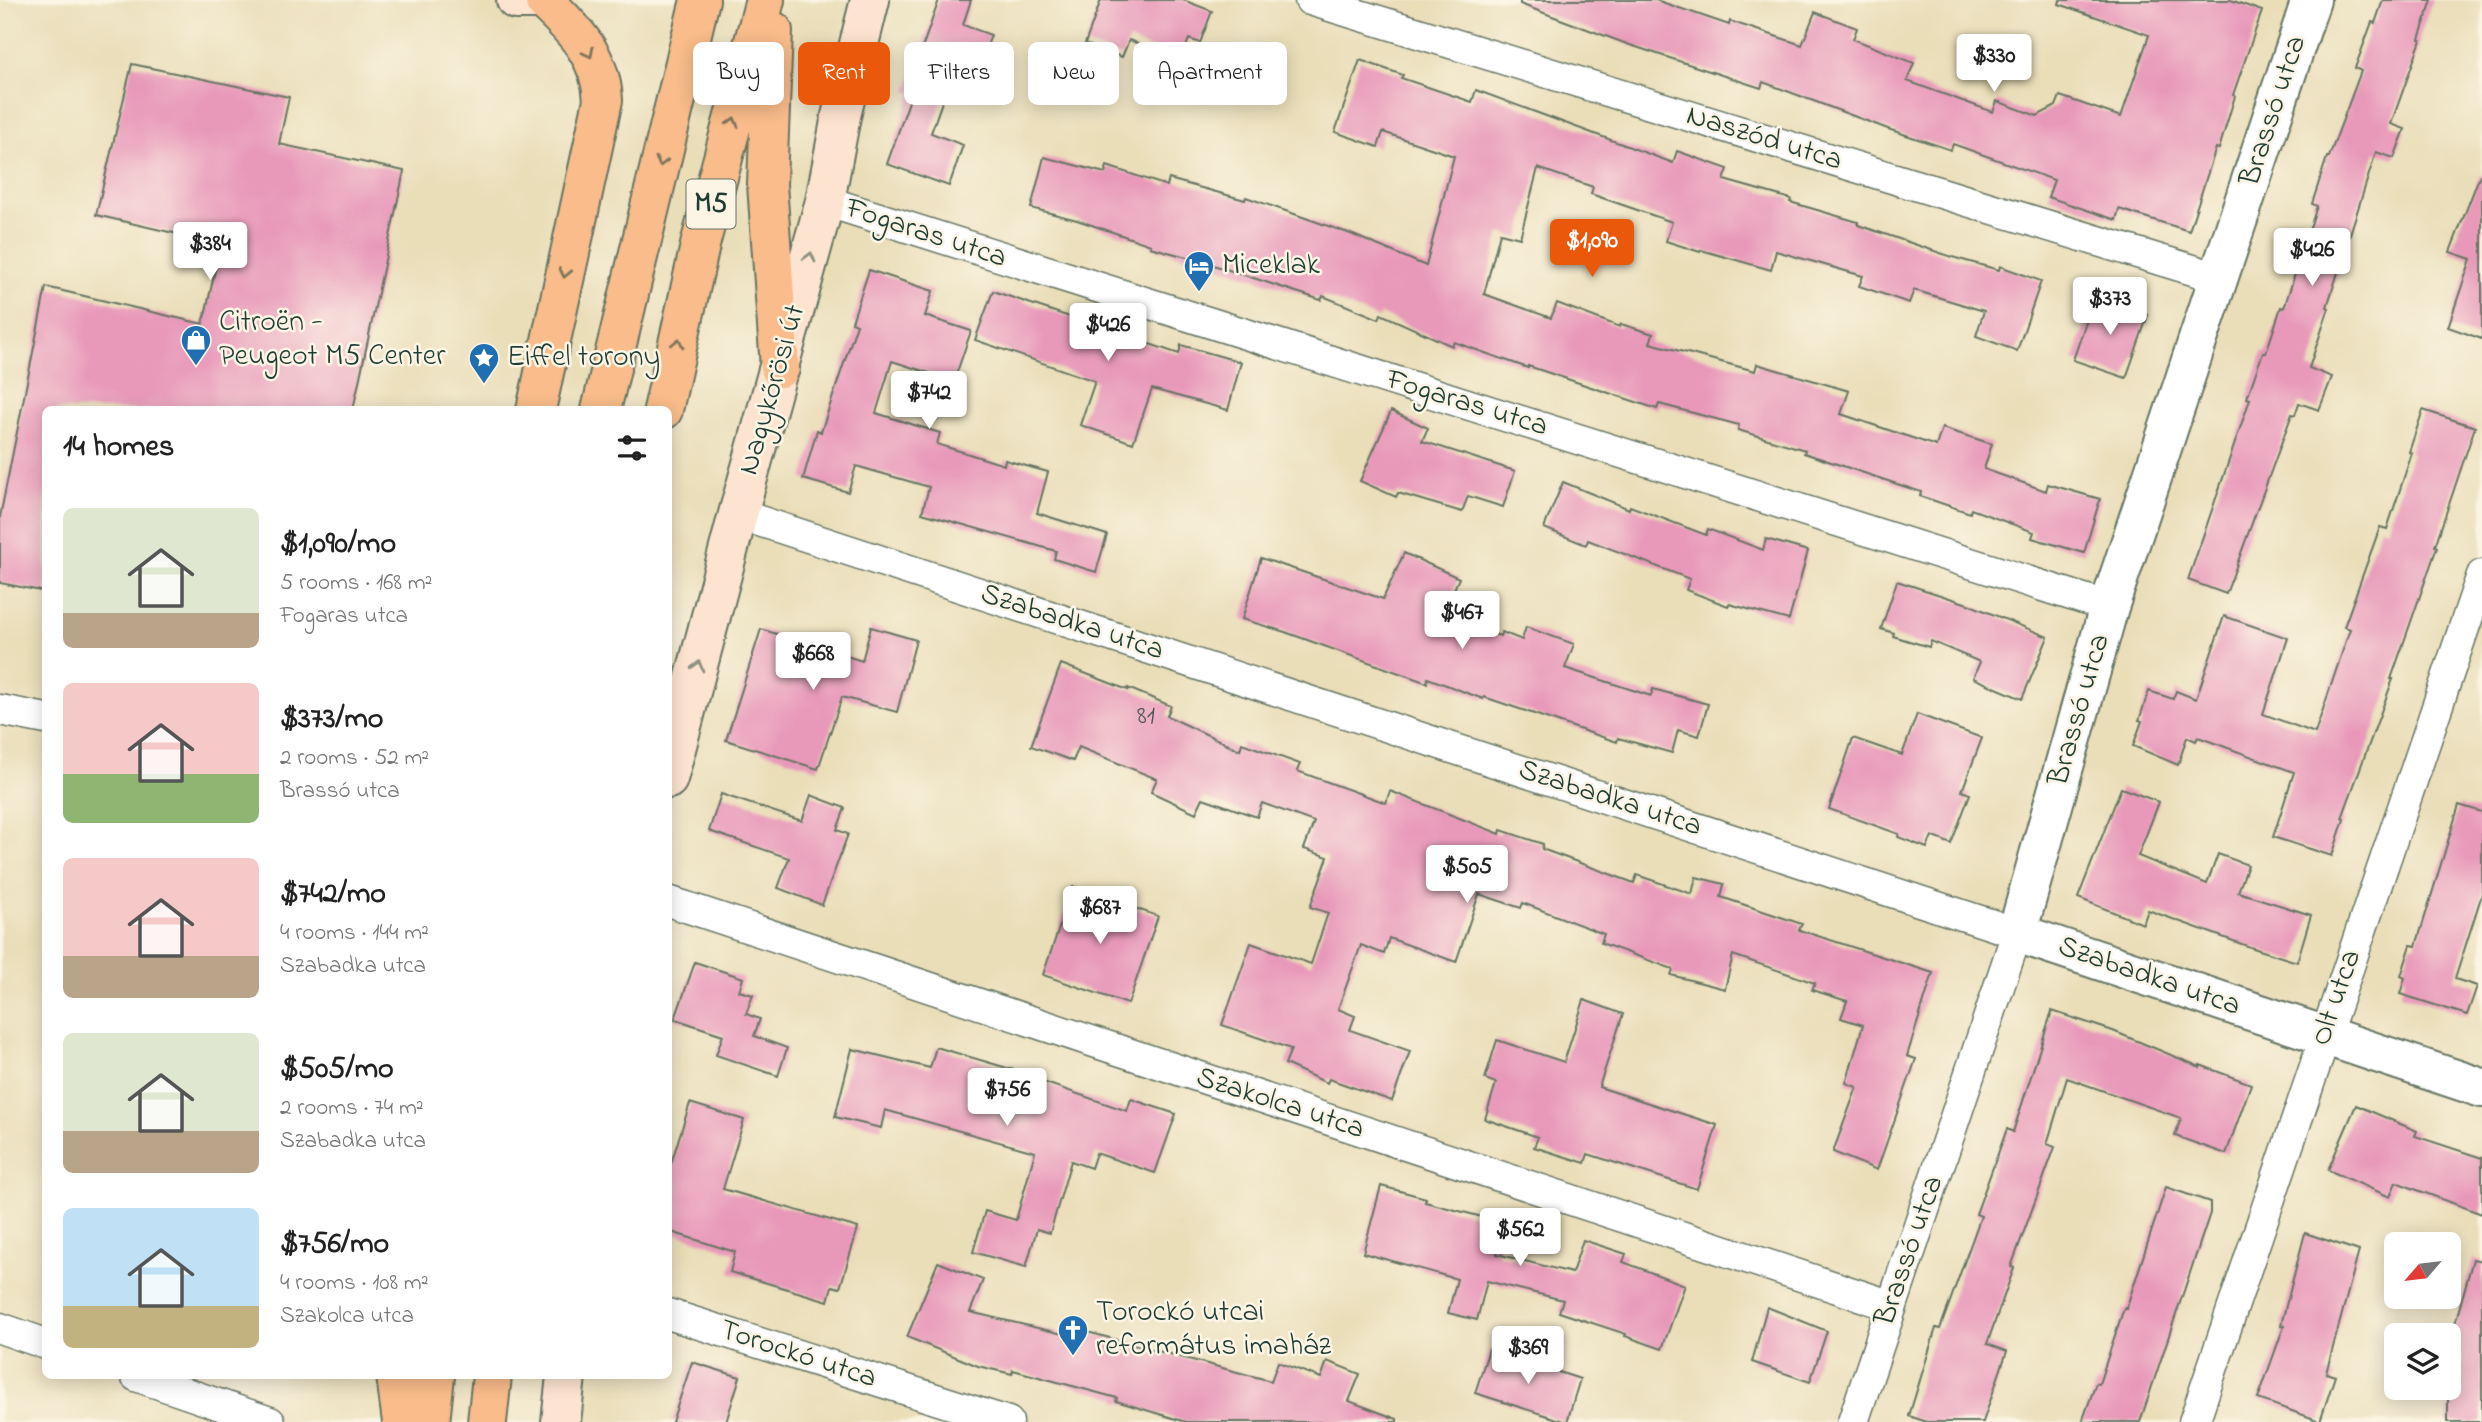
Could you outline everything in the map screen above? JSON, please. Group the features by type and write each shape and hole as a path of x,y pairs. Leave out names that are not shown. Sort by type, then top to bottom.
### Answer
{"main road":[{"name":"M5","path":"602,406 701,0"},
{"name":"M5","path":"664,406 701,241 765,0"},
{"path":"774,0 767,184 780,368"},
{"name":"Nagykőrösi út","path":"672,764 825,201 841,116 870,0"},
{"path":"537,1 585,43 602,84 603,100 537,406"},
{"path":"396,1379 402,1422"},
{"path":"430,1422 435,1379"},
{"path":"487,1422 492,1379"},
{"path":"561,1422 566,1379"}],"street":[{"name":"Naszód utca","path":"1310,0 2219,278"},
{"name":"Brassó utca","path":"1853,1422 2017,933 2109,607 2311,0"},
{"name":"Fogaras utca","path":"825,201 2109,607"},
{"name":"Szabadka utca","path":"738,514 2482,1088"},
{"name":"Olt utca","path":"2194,1422 2482,575"},
{"path":"0,710 42,718"},
{"name":"Szakolca utca","path":"672,902 1892,1306"},
{"name":"Torockó utca","path":"672,1315 1008,1422"},
{"path":"0,1328 42,1343"},
{"path":"145,1379 270,1422"}],"building":[{"path":"939,0 971,0 963,25 991,35 988,42 924,42"},
{"path":"1101,0 1183,0 1212,11 1200,42 1189,39 1188,42 1129,40 1122,57 1119,56 1119,42 1086,42"},
{"path":"1520,0 1656,0 1729,25 1730,21 1802,45 1815,12 1857,28 1853,39 1914,63 1907,81 1993,112 1997,101 2037,116 2056,106 2060,96 2121,117 2149,35 2059,4 2060,0 2231,0 2262,11 2233,95 2235,96 2219,149 2216,148 2189,231 2119,209 2116,220 2048,197 2054,180 1953,144 1951,150 1888,129 1763,82 1761,88 1627,44 1520,4"},
{"path":"2383,0 2432,0 2419,39 2421,40 2391,124 2405,129 2394,158 2376,152 2309,368 2332,377 2319,410 2299,403 2295,415 2292,414 2226,594 2188,580 2250,399 2247,398 2263,352 2266,353 2281,307 2284,308 2317,206 2312,204 2327,157 2361,71 2355,68"},
{"path":"1360,60 1403,75 1401,78 1472,102 1476,90 1673,163 1677,151 1728,169 1724,180 1791,199 1790,202 1858,222 1858,225 1952,257 1999,270 2000,266 2041,281 2017,351 1976,336 1984,311 1914,290 1909,303 1859,286 1863,276 1776,251 1771,270 1701,250 1700,252 1666,241 1672,222 1591,194 1593,187 1538,168 1520,238 1500,233 1484,294 1551,318 1557,303 1620,327 1621,324 1653,334 1650,343 1755,371 1757,364 1849,391 1841,414 1936,446 1942,428 1992,444 1984,469 2046,491 2048,484 2100,499 2084,553 2032,538 2034,532 1971,509 1970,513 1920,496 1921,492 1804,453 1805,450 1738,430 1739,425 1659,404 1657,409 1454,342 1452,346 1381,314 1379,319 1323,296 1321,300 1150,247 1151,245 1077,220 1031,208 1044,157 1105,173 1107,166 1167,186 1169,179 1245,200 1246,197 1351,234 1426,266 1454,156 1383,132 1378,147 1335,132"},
{"name":"Citroën - Peugeot M5 Center","path":"132,64 289,97 279,144 404,171 354,406 42,406 42,591 0,583 0,517 46,287 203,324 221,244 96,215"},
{"path":"908,105 941,105 931,133 963,145 949,186 887,164"},
{"path":"2480,175 2482,339 2448,327 2471,259 2450,252"},
{"path":"869,270 933,291 925,316 971,331 954,381 892,361 876,413 940,433 937,444 1004,465 1005,460 1048,472 1037,513 1107,535 1096,572 1054,559 1056,551 922,513 929,487 856,466 848,492 803,479 817,430 821,432 857,324 852,322"},
{"path":"993,291 1179,354 1181,345 1241,362 1228,410 1152,389 1133,443 1080,425 1095,381 975,340"},
{"path":"2095,296 2148,315 2126,378 2073,360"},
{"path":"2423,410 2475,427 2393,679 2342,818 2344,819 2332,856 2273,837 2294,772 2198,737 2196,741 2187,737 2178,765 2133,746 2149,691 2173,699 2176,691 2196,699 2224,616 2288,638 2263,714 2315,733 2350,629 2344,627 2380,527 2387,529"},
{"path":"1391,411 1428,428 1422,441 1515,471 1503,507 1468,496 1462,512 1398,493 1396,497 1360,481"},
{"path":"1563,482 1629,509 1630,506 1706,535 1708,529 1763,550 1766,539 1808,551 1789,620 1729,604 1728,606 1686,590 1690,579 1588,540 1586,545 1544,528"},
{"path":"1404,553 1459,578 1445,610 1467,618 1465,624 1500,636 1502,632 1522,640 1526,627 1574,644 1565,668 1651,696 1653,689 1708,704 1699,736 1678,730 1672,753 1618,738 1617,742 1484,697 1483,699 1428,678 1427,683 1242,619 1261,558 1383,599"},
{"path":"1897,581 1968,604 2048,637 2022,699 1973,678 1980,662 1931,641 1929,647 1893,636 1894,633 1881,629"},
{"path":"871,627 916,640 897,712 842,697 818,769 726,740 761,629 862,661"},
{"path":"1061,664 1171,706 1167,716 1240,750 1242,743 1300,764 1297,771 1386,803 1390,791 1500,834 1501,830 1543,844 1542,849 1634,883 1637,875 1692,894 1696,877 1724,884 1721,897 1802,924 1799,930 1933,973 1907,1056 1916,1059 1877,1170 1833,1152 1857,1087 1846,1083 1863,1025 1841,1018 1847,1001 1812,990 1815,983 1733,955 1725,989 1671,975 1673,969 1601,943 1604,934 1523,903 1521,908 1479,894 1456,962 1389,938 1384,954 1361,945 1338,1009 1355,1016 1350,1030 1410,1051 1392,1101 1329,1079 1327,1083 1285,1064 1291,1049 1222,1025 1251,943 1311,964 1328,913 1310,907 1328,857 1304,849 1314,822 1262,803 1257,817 1203,798 1196,813 1151,792 1157,779 1079,747 1073,761 1031,746"},
{"path":"1917,714 1982,738 1962,791 1970,794 1951,844 1932,836 1927,848 1898,837 1899,834 1829,809 1853,738 1902,755"},
{"path":"2121,788 2159,802 2138,856 2207,884 2218,854 2248,865 2238,892 2311,915 2297,962 2148,910 2143,924 2078,898"},
{"path":"721,794 802,821 811,795 845,808 837,830 848,834 822,905 778,888 789,858 709,831"},
{"path":"2459,805 2482,812 2482,894 2455,979 2477,986 2467,1015 2400,994 2405,978 2401,976 2411,945 2416,946"},
{"path":"1073,887 1158,916 1128,1004 1043,975"},
{"path":"695,962 743,978 739,991 753,995 746,1014 760,1019 754,1036 787,1048 778,1076 716,1055 723,1035 675,1019"},
{"path":"1584,1000 1623,1014 1599,1087 1717,1125 1697,1189 1588,1154 1585,1163 1534,1147 1538,1137 1485,1119 1496,1083 1485,1079 1497,1040 1564,1062"},
{"path":"2052,1011 2113,1031 2200,1067 2251,1084 2226,1154 2175,1136 2181,1118 2067,1078 2047,1144 2055,1147 2011,1267 2014,1268 1987,1344 2007,1351 1983,1422 1927,1422 1909,1416 1936,1328 1940,1329 1981,1216 1976,1214 2007,1129 2013,1132"},
{"path":"936,1047 1041,1078 1040,1081 1127,1111 1131,1099 1176,1114 1155,1173 1096,1153 1091,1168 1071,1161 1050,1233 1037,1229 1026,1267 973,1252 985,1211 1016,1220 1035,1152 885,1110 881,1128 835,1117 852,1049 930,1068"},
{"path":"690,1103 744,1120 723,1189 858,1228 840,1288 832,1286 828,1301 730,1272 735,1252 672,1232 672,1160"},
{"path":"2356,1105 2417,1131 2415,1136 2482,1158 2482,1214 2396,1182 2390,1197 2328,1170"},
{"path":"1381,1186 1426,1198 1425,1202 1505,1223 1497,1254 1572,1273 1583,1240 1626,1254 1623,1262 1685,1285 1662,1349 1559,1312 1563,1300 1487,1281 1477,1320 1448,1313 1457,1279 1363,1253"},
{"path":"2166,1187 2210,1202 2210,1213 2140,1422 2082,1422 2096,1383 2099,1384 2124,1308 2126,1309"},
{"path":"2305,1233 2359,1251 2326,1373 2335,1376 2320,1421 2258,1399 2284,1326 2281,1325"},
{"path":"2473,1259 2482,1261 2482,1422 2448,1422 2448,1400 2461,1400 2461,1323 2455,1323"},
{"path":"938,1262 983,1280 970,1312 1063,1334 1065,1326 1271,1381 1278,1362 1321,1378 1327,1361 1360,1374 1349,1401 1397,1419 1397,1422 1186,1422 1116,1401 1117,1398 1013,1370 1012,1374 978,1366 907,1337"},
{"path":"1767,1307 1827,1331 1810,1382 1752,1362"},
{"path":"1489,1349 1580,1379 1567,1422 1475,1393"},
{"path":"692,1362 740,1377 726,1422 672,1422"}],"place":[{"name":"Miceklak","path":"1199,293"},
{"name":"Citroën - Peugeot M5 Center","path":"196,367"},
{"name":"Eiffel torony","path":"484,385"},
{"name":"Torockó utcai református imaház","path":"1073,1357"}]}
